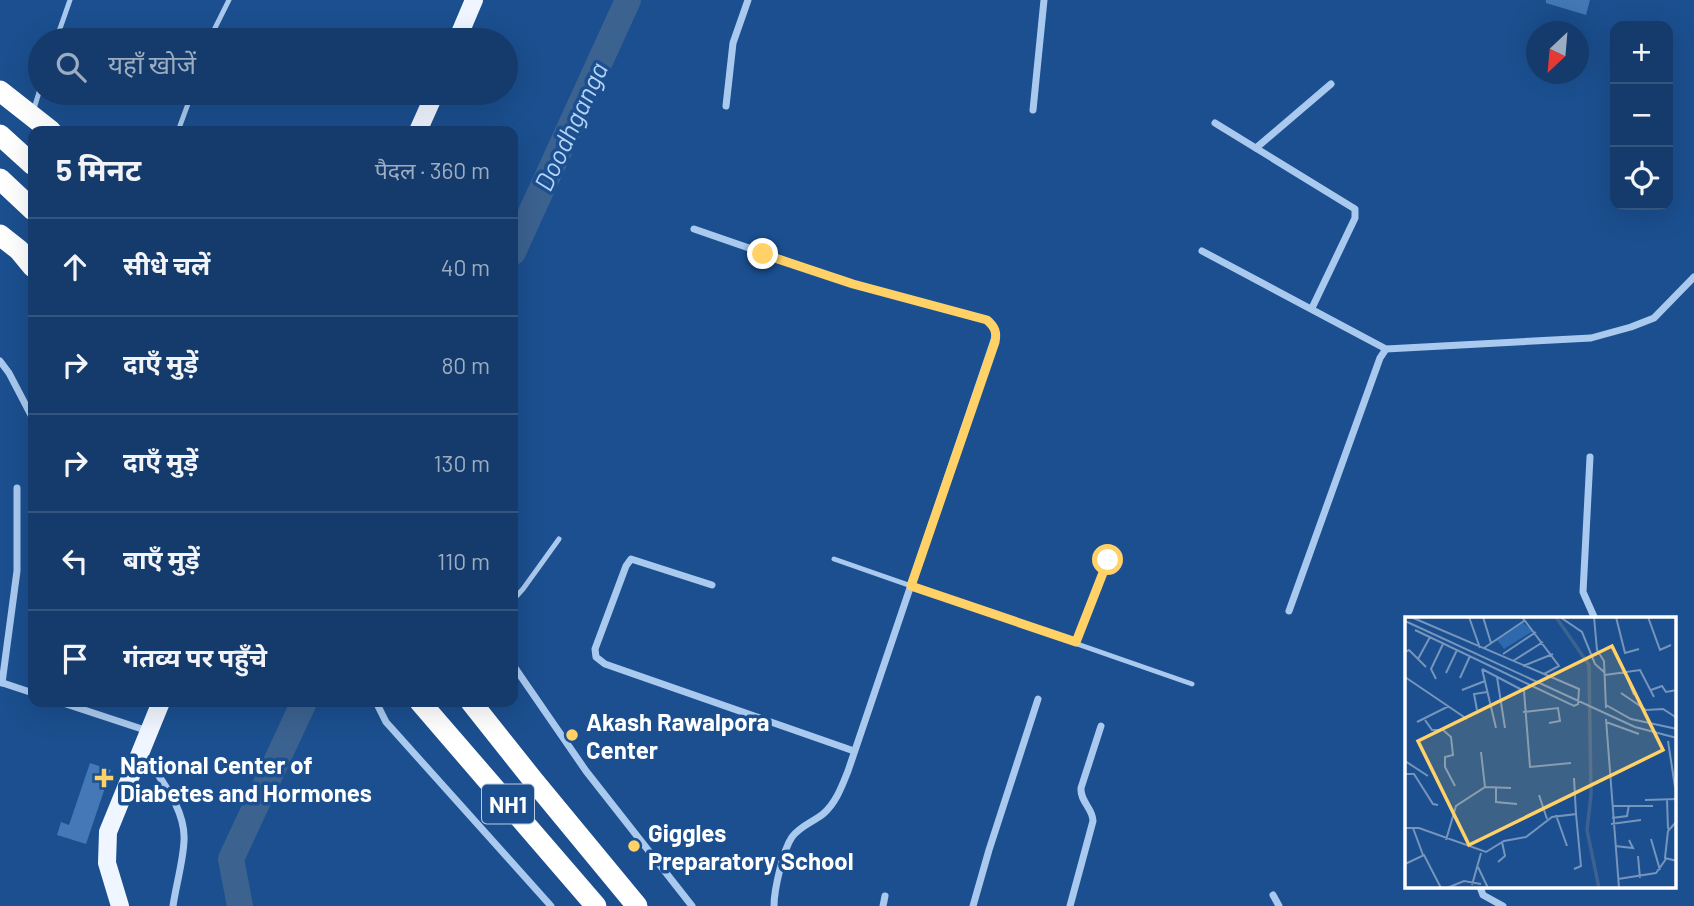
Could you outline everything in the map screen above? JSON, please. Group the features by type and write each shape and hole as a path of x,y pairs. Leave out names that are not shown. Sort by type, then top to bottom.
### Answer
{"highway":[{"path":"0,91 45,126"},
{"path":"0,135 28,160"},
{"path":"0,179 28,205"},
{"path":"0,235 28,261"},
{"name":"NH1","path":"424,707 596,906"},
{"name":"NH1","path":"475,707 637,906"}],"main road":[{"path":"462,28 474,0"},
{"path":"420,126 430,105"},
{"path":"120,906 107,863 108,832 159,707"}],"street":[{"path":"726,106 733,43 748,0"},
{"path":"1033,110 1044,0"},
{"path":"1256,148 1331,83"},
{"path":"1215,122 1355,209 1355,218 1312,309"},
{"path":"694,229 853,284 987,320 996,334 840,791 824,813 793,835 774,895 774,906"},
{"path":"1202,251 1386,349 1591,338 1654,318 1694,277"},
{"path":"1289,611 1380,358 1386,349"},
{"path":"0,361 28,409"},
{"path":"1590,457 1583,592 1594,617"},
{"path":"17,488 17,571 1,682 28,691"},
{"path":"712,585 631,559 595,649 596,657 605,664 854,751"},
{"path":"518,672 586,771 692,906"},
{"path":"973,906 1038,699"},
{"path":"75,707 148,731"},
{"path":"378,707 386,722 551,906"},
{"path":"1070,906 1093,821 1093,815 1081,796 1081,788 1101,726"},
{"path":"141,748 175,803 181,820 184,840 173,906"},
{"path":"1480,888 1483,895 1503,906"},
{"path":"1273,895 1279,906"},
{"path":"883,906 886,896"}],"lane":[{"path":"60,28 70,0"},
{"path":"215,28 229,0"},
{"path":"32,114 35,105"},
{"path":"180,126 188,105"},
{"path":"518,594 559,538"},
{"path":"835,558 1192,684"},
{"path":"1076,642 1108,560"}],"building":[{"path":"1546,0 1590,0 1586,15 1546,3"},
{"path":"90,763 111,770 86,844 57,835 61,822 69,825"}],"waterway":[{"name":"Doodhganga","path":"518,241 628,0"},
{"name":"Doodhganga","path":"240,906 231,859 302,707"}],"place":[{"name":"Akash Rawalpora Center","path":"572,735"},
{"name":"National Center of Diabetes and Hormones","path":"104,778"},
{"name":"Giggles Preparatory School","path":"634,846"}],"route":[{"path":"763,254 853,284 987,320 993,326 995,342 911,586 1076,642 1108,560"}]}
